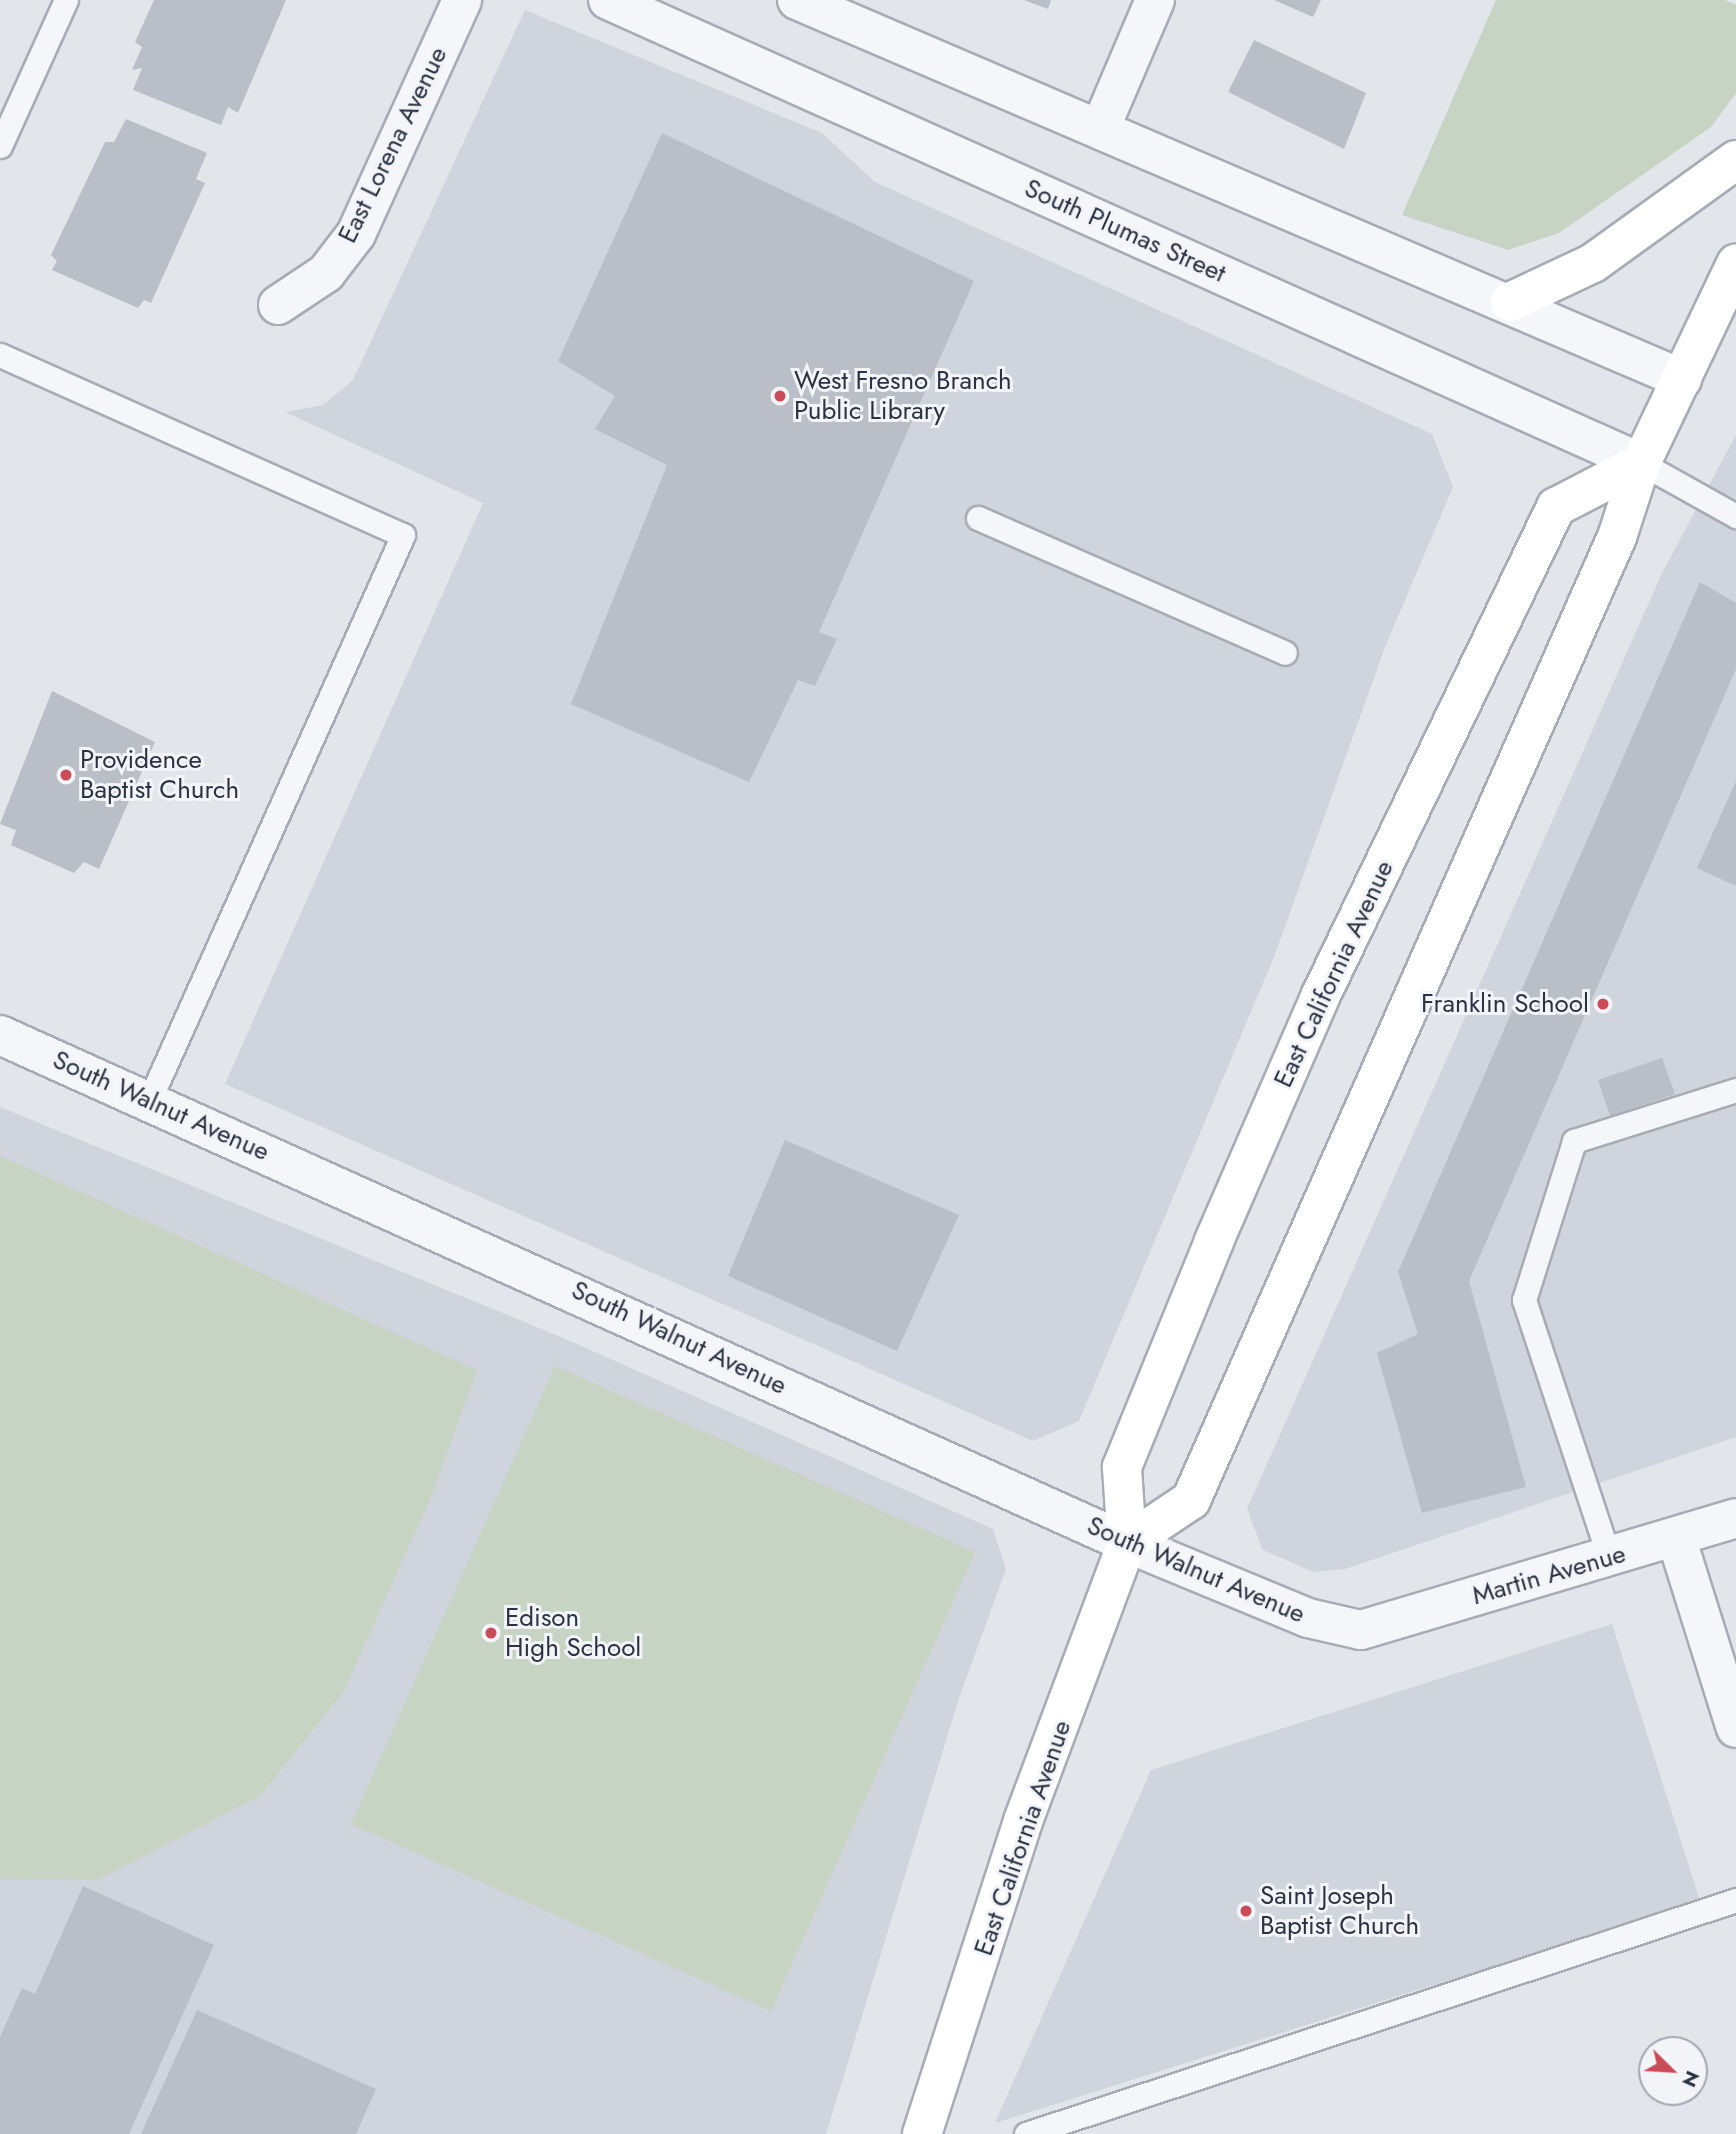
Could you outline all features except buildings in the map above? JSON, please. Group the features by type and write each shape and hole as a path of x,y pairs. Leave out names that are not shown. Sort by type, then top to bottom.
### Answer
{"main road":[{"path":"1510,302 1593,263 1736,160"},
{"path":"1126,1543 1191,1500 1617,537 1641,463 1736,264"},
{"name":"East California Avenue","path":"922,2134 1023,1821 1126,1543 1122,1467 1320,997 1556,507 1641,463"}],"street":[{"name":"East Lorena Avenue","path":"278,305 326,273 356,234 462,0"},
{"name":"South Plumas Street","path":"608,0 1641,463"},
{"path":"797,0 1510,302 1682,379"},
{"path":"1100,129 1155,0"},
{"name":"South Walnut Avenue","path":"0,1035 1126,1543 1308,1618 1361,1630"},
{"name":"Martin Avenue","path":"1361,1630 1736,1518"},
{"path":"1676,1537 1736,1728"}],"lane":[{"path":"0,146 66,0"},
{"path":"0,355 403,535 149,1101"},
{"path":"1641,463 1736,516"},
{"path":"978,518 1285,653"},
{"path":"1609,1557 1524,1300 1574,1141 1736,1090"},
{"path":"1026,2134 1736,1900"}],"shaded area":[{"path":"525,10 822,133 875,182 1432,434 1453,487 1385,647 1274,957 1079,1421 1033,1441 225,1084 483,503 285,412 323,405 353,380"},
{"name":"Franklin School","path":"1736,435 1736,1437 1345,1569 1313,1572 1263,1550 1247,1509 1663,571"},
{"name":"Edison High School","path":"0,1107 561,1337 993,1529 1006,1569 959,1698 826,2134 0,2134"},
{"path":"1612,1624 1700,1901 995,2123 1151,1770"}],"green space":[{"path":"1496,0 1725,0 1736,5 1736,93 1711,127 1559,233 1508,250 1402,215"},
{"path":"0,1156 477,1370 431,1497 344,1691 260,1796 97,1880 0,1879"},
{"path":"555,1366 975,1552 771,2011 351,1824"}],"place":[{"name":"West Fresno Branch Public Library","path":"780,396"},
{"name":"Providence Baptist Church","path":"66,775"},
{"name":"Franklin School","path":"1603,1004"},
{"name":"Edison High School","path":"491,1633"},
{"name":"Saint Joseph Baptist Church","path":"1246,1911"}]}
